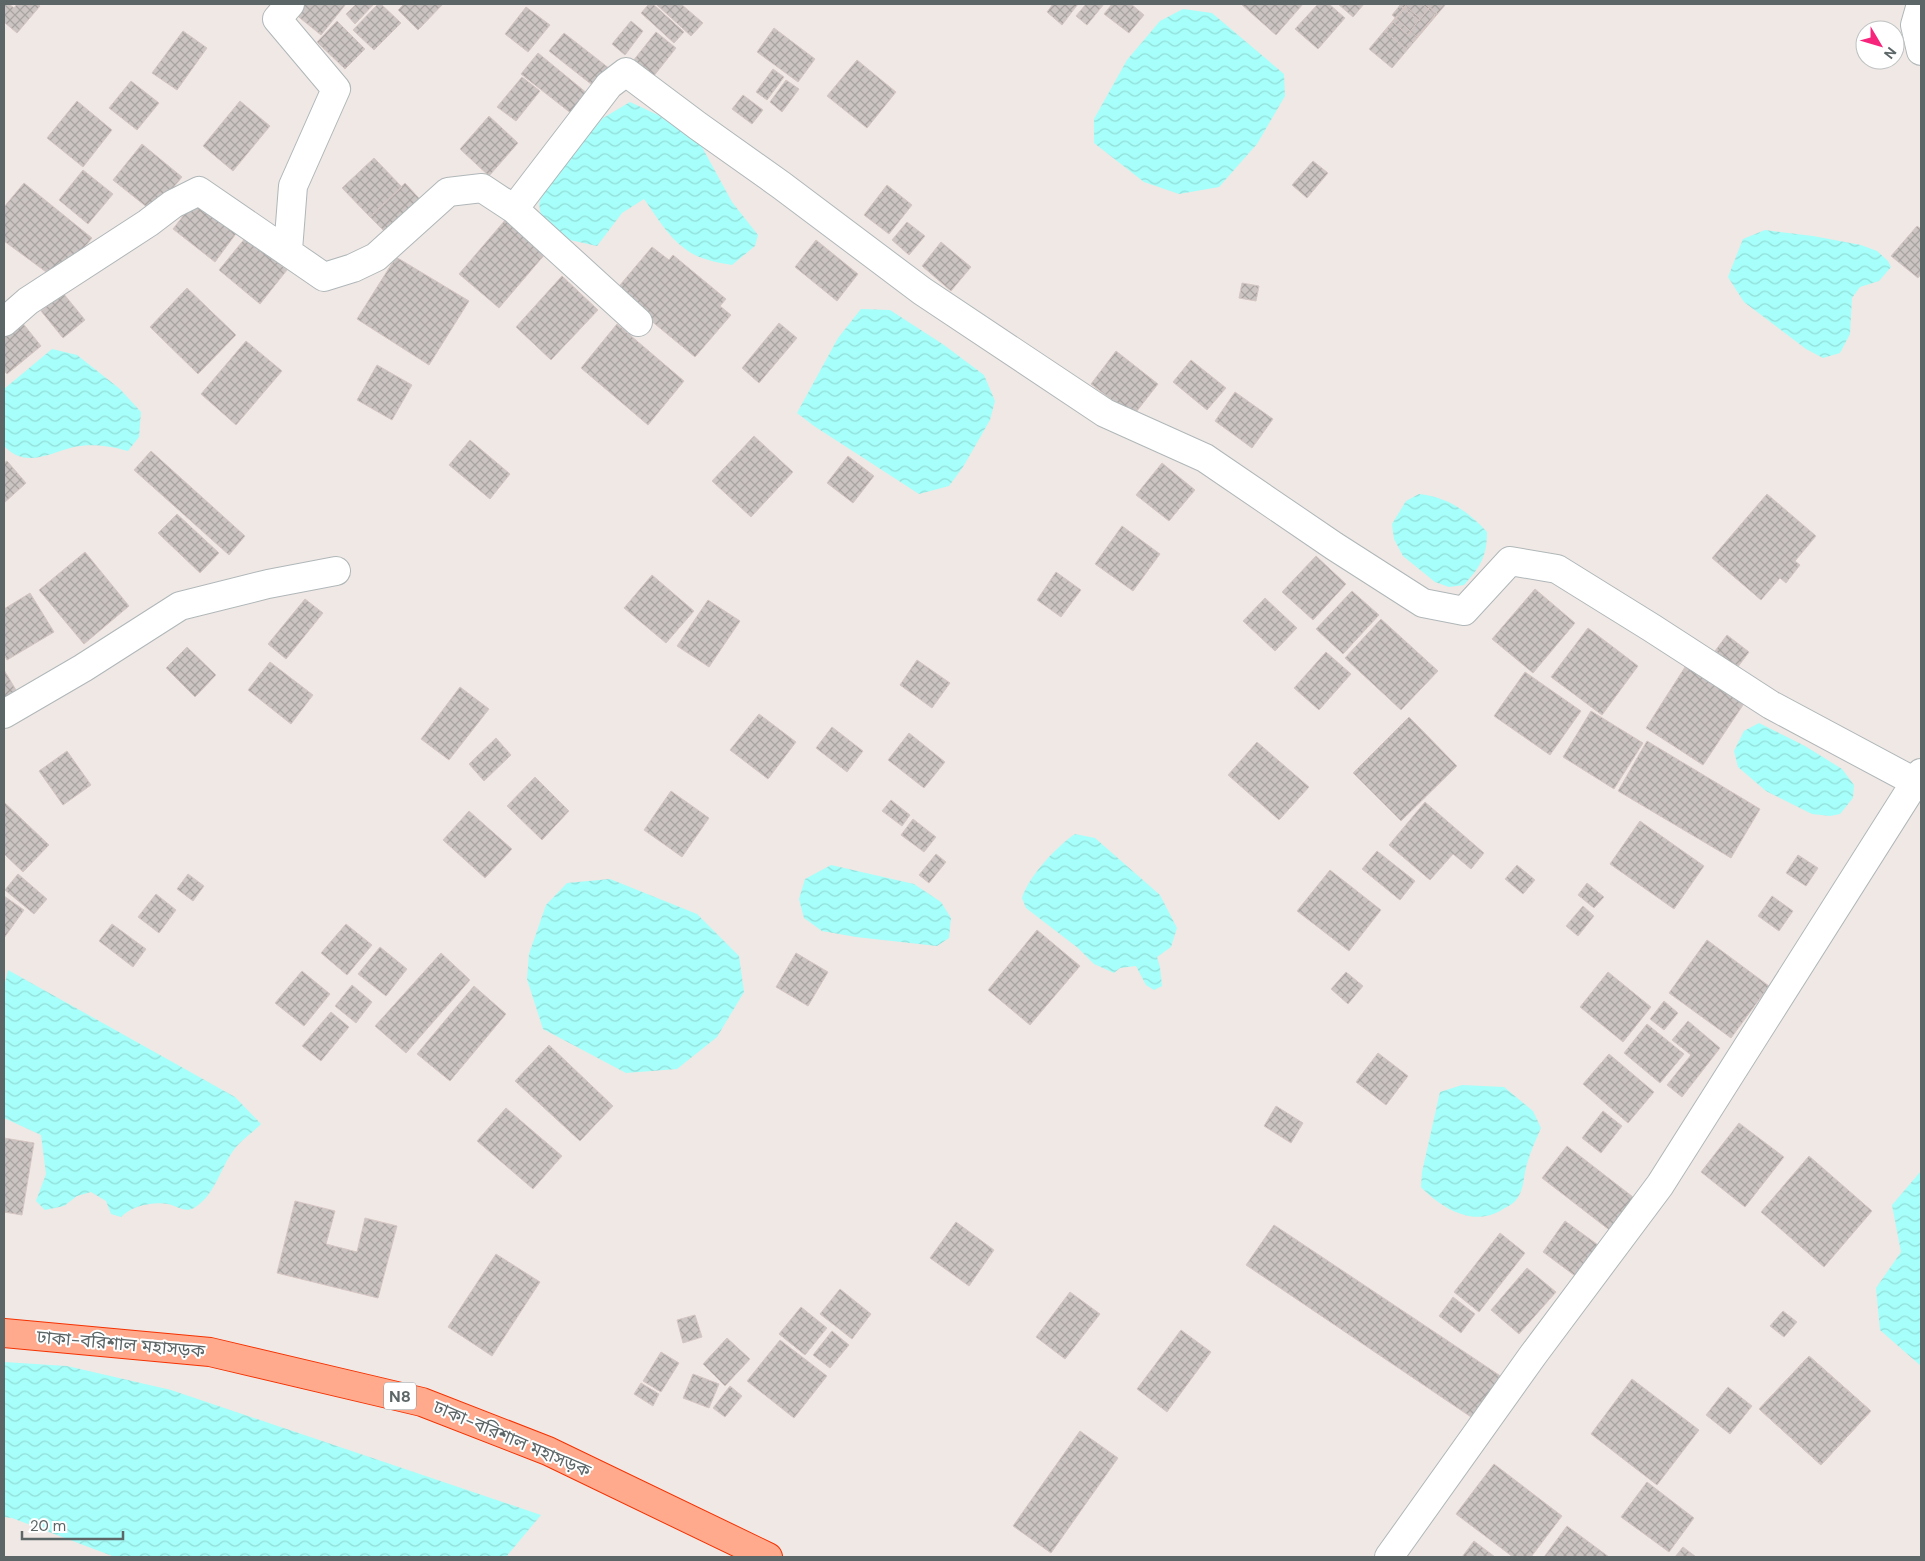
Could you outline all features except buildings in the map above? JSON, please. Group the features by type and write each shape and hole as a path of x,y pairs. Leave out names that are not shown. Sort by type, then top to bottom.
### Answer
{"highway":[{"name":"ঢাকা-বরিশাল মহাসড়ক","path":"4,1333 210,1352 422,1402 548,1451 768,1557"}],"street":[{"path":"288,250 293,186 336,89 277,20 290,4"},
{"path":"1921,4 1915,25 1921,51"},
{"path":"514,209 609,85 626,72 922,291 1105,413 1205,458 1334,546 1423,603 1464,611 1510,561 1557,569 1771,705 1918,778 1660,1185 1533,1355 1389,1557"},
{"path":"4,322 28,301 148,223 173,204 199,190 288,250 324,277 353,268 376,257 448,192 482,188 514,209 638,322"},
{"path":"4,714 83,668 180,606 268,584 336,571"}],"water":[{"path":"1183,9 1212,13 1284,74 1285,96 1257,144 1219,187 1179,194 1144,182 1094,143 1094,119 1127,60 1160,21"},
{"path":"630,102 658,115 677,128 696,136 732,202 758,235 755,246 732,265 713,261 689,252 667,232 644,199 622,213 597,246 570,240 541,215 539,204 545,186 603,118"},
{"path":"1765,230 1861,245 1877,251 1888,261 1891,267 1879,281 1860,287 1852,298 1850,334 1840,353 1823,358 1806,349 1744,302 1728,277 1743,239"},
{"path":"861,309 890,310 944,345 984,375 995,401 990,420 963,467 949,486 919,494 797,413 838,338"},
{"path":"52,349 77,355 120,389 141,412 139,437 128,451 108,446 87,445 29,458 12,453 4,446 4,389"},
{"path":"1419,494 1439,498 1456,506 1487,532 1486,548 1482,561 1464,585 1449,587 1435,582 1403,556 1394,539 1392,524 1406,501"},
{"path":"1759,723 1805,746 1842,769 1854,785 1853,798 1840,814 1830,816 1812,814 1766,791 1738,767 1734,751 1744,731"},
{"path":"1075,834 1095,838 1160,895 1177,928 1171,947 1157,957 1162,986 1154,990 1146,985 1136,966 1120,968 1114,973 1094,964 1078,948 1026,908 1022,898 1031,881 1052,854"},
{"path":"831,865 914,884 941,902 951,918 949,938 937,946 856,937 822,931 804,918 799,899 805,879"},
{"path":"610,879 697,914 739,956 744,992 717,1037 677,1069 626,1073 543,1029 527,979 529,954 546,905 567,883"},
{"path":"8,970 235,1097 261,1124 233,1151 212,1189 201,1203 187,1210 162,1203 149,1204 136,1207 121,1217 111,1214 106,1201 91,1192 77,1196 64,1206 45,1210 36,1201 46,1174 41,1135 4,1118 4,987"},
{"path":"1462,1085 1504,1087 1533,1111 1541,1128 1531,1150 1519,1196 1508,1206 1481,1217 1470,1216 1449,1209 1421,1187 1422,1172 1440,1092"},
{"path":"1921,1171 1921,1366 1880,1330 1876,1288 1901,1252 1892,1205"},
{"path":"4,1362 67,1366 171,1390 541,1515 506,1557 115,1557 12,1518 4,1517"}]}
